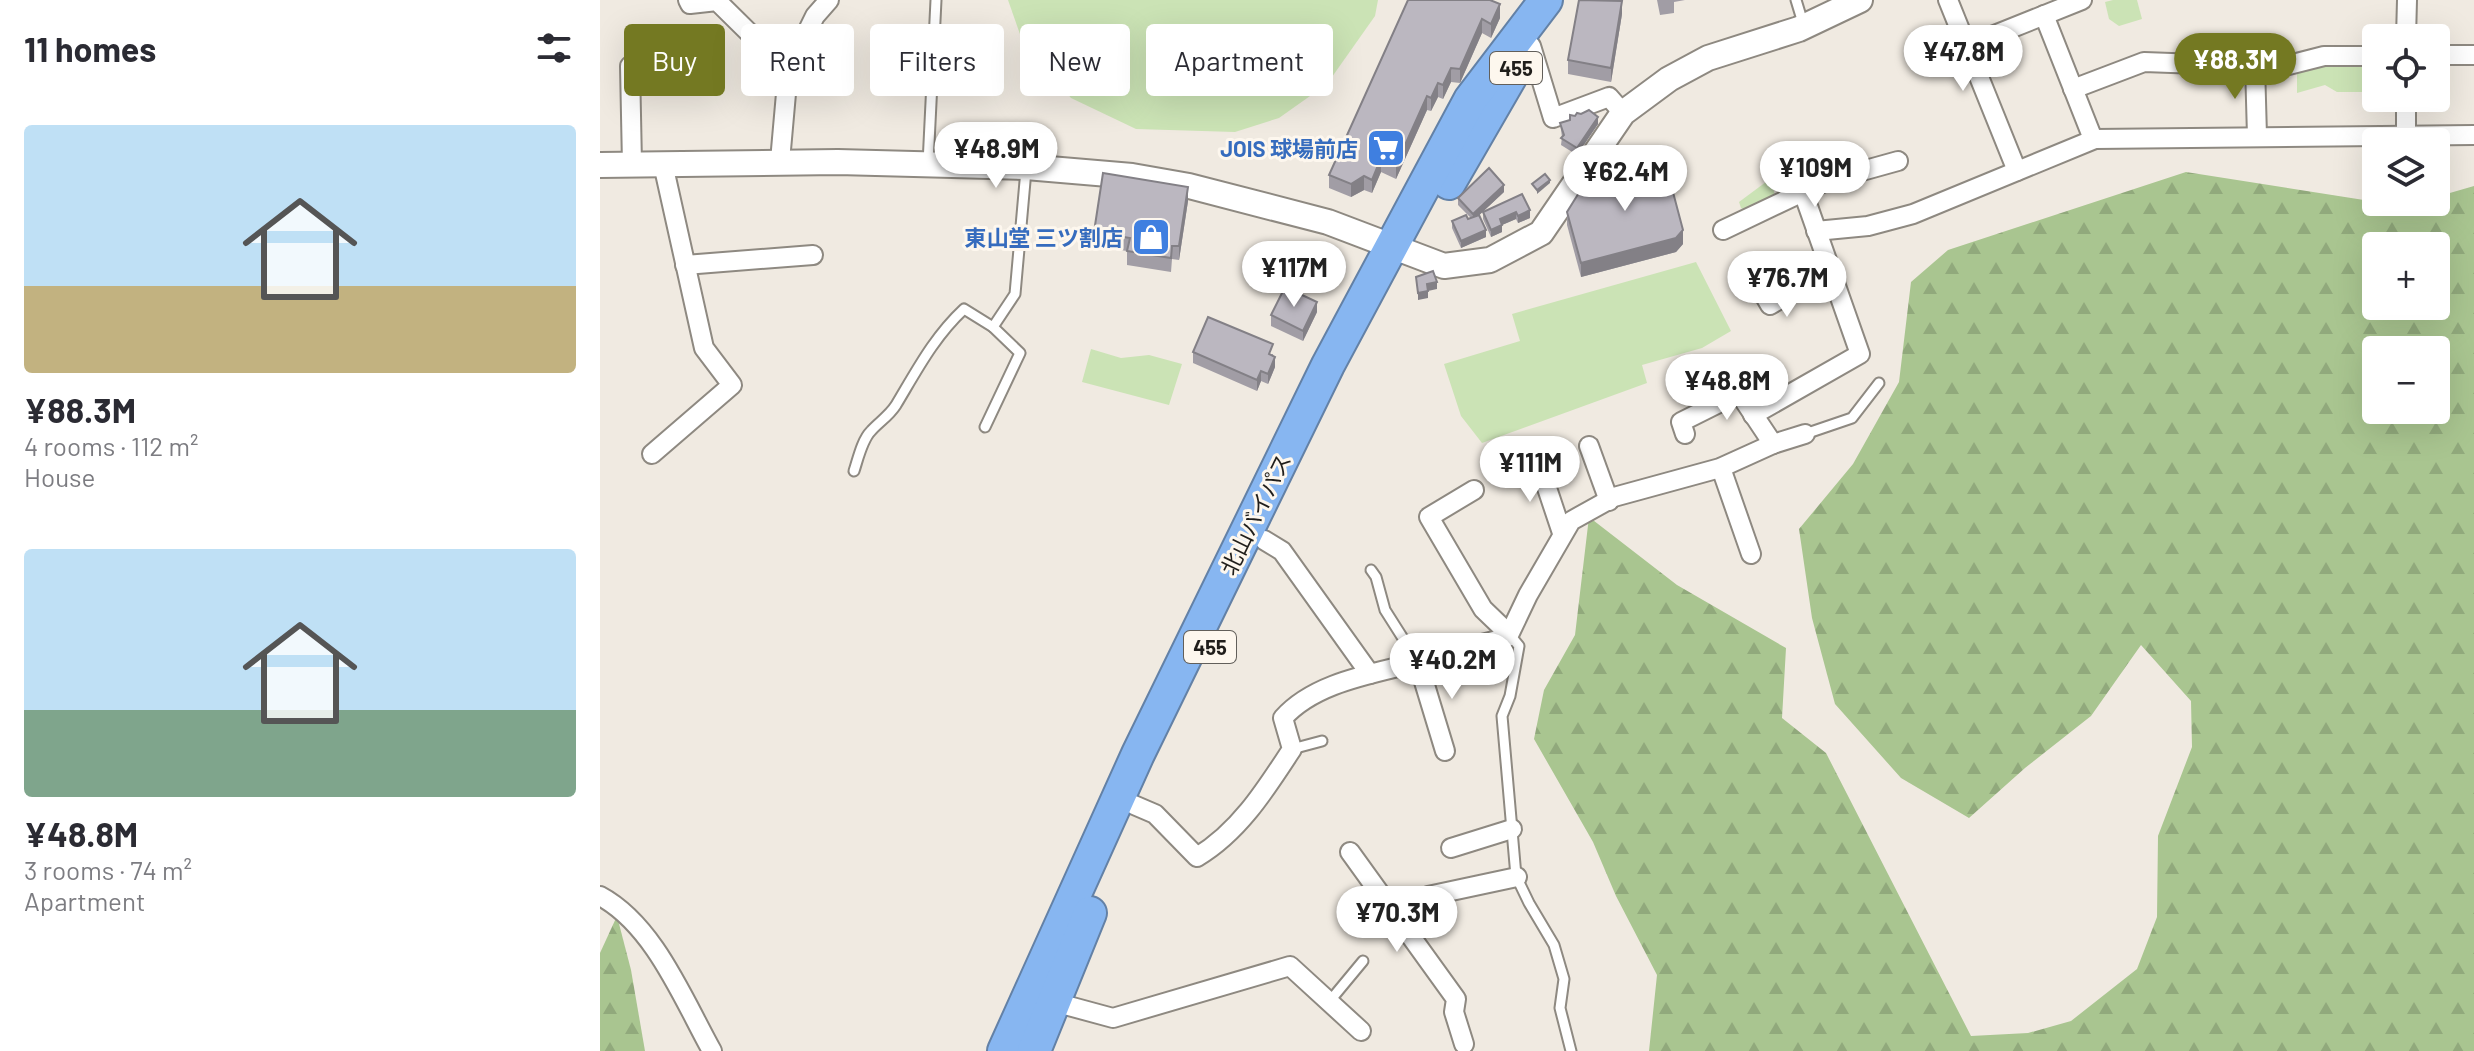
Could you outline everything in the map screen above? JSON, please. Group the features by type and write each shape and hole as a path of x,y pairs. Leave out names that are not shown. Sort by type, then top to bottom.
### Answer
{"highway":[{"name":"北山バイパス","path":"1034,1051 1148,770 1264,540 1470,100 1546,0"},
{"name":"北山バイパス","path":"1004,1051 1138,754 1328,365 1562,0"}],"street":[{"path":"688,0 690,4 717,1 741,25"},
{"path":"811,24 829,0"},
{"path":"600,165 780,161 928,164 1026,167 1132,176 1189,186 1328,222 1444,266 1490,260 1541,233 1623,113 1669,79 1708,58 1805,27 1860,0"},
{"path":"1948,0 2017,171"},
{"path":"1967,46 2082,0"},
{"path":"2406,24 2407,0"},
{"path":"2044,15 2093,139"},
{"path":"1531,46 1553,118 1609,97 1623,113"},
{"path":"2450,55 2474,55"},
{"path":"2073,89 2144,62 2281,67 2324,56 2362,56"},
{"path":"2255,65 2257,136"},
{"path":"631,96 632,164"},
{"path":"780,161 786,96"},
{"path":"1816,231 1868,226 1913,214 2093,139 2362,135"},
{"path":"2450,135 2474,135"},
{"path":"1723,230 1826,181 1898,161"},
{"path":"652,454 732,385 704,348 663,164"},
{"path":"1753,415 1860,354 1803,192"},
{"path":"685,265 813,255"},
{"path":"1759,286 1770,305 1830,270"},
{"path":"1685,434 1681,422 1739,393 1773,444"},
{"path":"1134,805 1155,814 1197,857 1243,818 1267,789 1292,749 1283,718 1294,705 1370,674 1508,637 1571,521 1614,497 1721,468 1773,444 1805,434"},
{"path":"1589,446 1609,501"},
{"path":"1538,461 1562,533"},
{"path":"1721,468 1751,554"},
{"path":"1474,490 1429,517 1483,609 1509,634"},
{"path":"1264,540 1282,551 1370,674"},
{"path":"1418,662 1445,751"},
{"path":"1451,848 1512,829"},
{"path":"1350,852 1456,999 1454,1012 1464,1044"},
{"path":"1400,922 1428,896 1517,877"},
{"path":"600,896 628,915 651,942 712,1051"},
{"path":"1054,1002 1113,1018 1290,966 1361,1031"}],"lane":[{"path":"928,164 936,0"},
{"path":"1796,0 1805,27"},
{"path":"993,327 1015,294 1026,167"},
{"path":"854,471 869,433 895,408 913,374 947,325 964,309 993,327 1020,353 985,427"},
{"path":"1805,434 1852,418 1879,383"},
{"path":"1371,570 1376,577 1385,610 1418,662"},
{"path":"1509,634 1519,646 1510,696 1502,716 1517,877 1554,945 1564,979 1560,1008 1571,1051"},
{"path":"1292,749 1322,741"},
{"path":"1329,1002 1363,961"}],"green space":[{"path":"1008,0 1378,0 1375,16 1333,76 1333,24 1146,24 1146,96 1310,96 1279,118 1235,132 1136,129 1071,98 1069,96 1130,96 1130,24 1020,24 1020,34"},
{"path":"2137,0 2142,19 2119,26 2109,19 2105,2"},
{"path":"2319,65 2362,66 2362,92 2337,92 2325,85 2297,93 2297,73"},
{"path":"2186,172 2362,200 2362,216 2450,216 2450,193 2474,186 2474,1051 1649,1051 1657,975 1616,896 1593,842 1534,739 1544,690 1575,635 1589,517 1677,585 1786,648 1782,718 1826,753 1971,1036 2028,1033 2071,1021 2137,969 2157,917 2158,836 2192,747 2191,701 2141,645 2091,716 2025,768 1969,818 1901,778 1835,704 1812,618 1799,529 1853,464 1899,382 1911,282 1948,250"},
{"path":"1770,179 1775,195 1745,210 1741,208 1739,202"},
{"path":"1696,262 1731,331 1702,348 1642,365 1647,383 1482,443 1461,416 1444,364 1520,341 1512,314"},
{"path":"1091,349 1121,358 1149,355 1182,364 1169,405 1082,382"},
{"path":"617,916 631,970 645,1051 600,1051 600,953"}],"building":[{"path":"1408,0 1490,0 1500,4 1491,24 1482,19 1460,69 1451,68 1443,85 1438,83 1431,98 1427,96 1396,165 1381,158 1372,180 1364,176 1351,184 1329,175"},
{"path":"1579,0 1622,1 1611,68 1568,60"},
{"path":"1589,110 1598,117 1577,148 1561,138 1564,135 1560,123 1570,120 1570,115"},
{"path":"1665,162 1683,230 1676,238 1581,263 1567,212 1585,183"},
{"path":"1489,168 1504,185 1473,214 1458,198"},
{"path":"1103,173 1188,187 1179,246 1172,246 1171,258 1127,251 1130,238 1094,232"},
{"path":"1545,174 1550,180 1537,190 1532,184"},
{"path":"1522,194 1530,210 1500,219 1502,225 1491,230 1483,212"},
{"path":"1466,215 1468,219 1479,215 1486,230 1461,241 1452,221"},
{"path":"1433,271 1437,282 1427,284 1428,291 1418,293 1416,277"},
{"path":"1285,287 1317,302 1303,331 1271,315"},
{"path":"1208,317 1273,344 1269,354 1275,357 1268,374 1261,371 1257,380 1193,352"}],"place":[{"name":"JOIS 球場前店","path":"1386,148"},
{"name":"東山堂 三ツ割店","path":"1151,237"}]}
